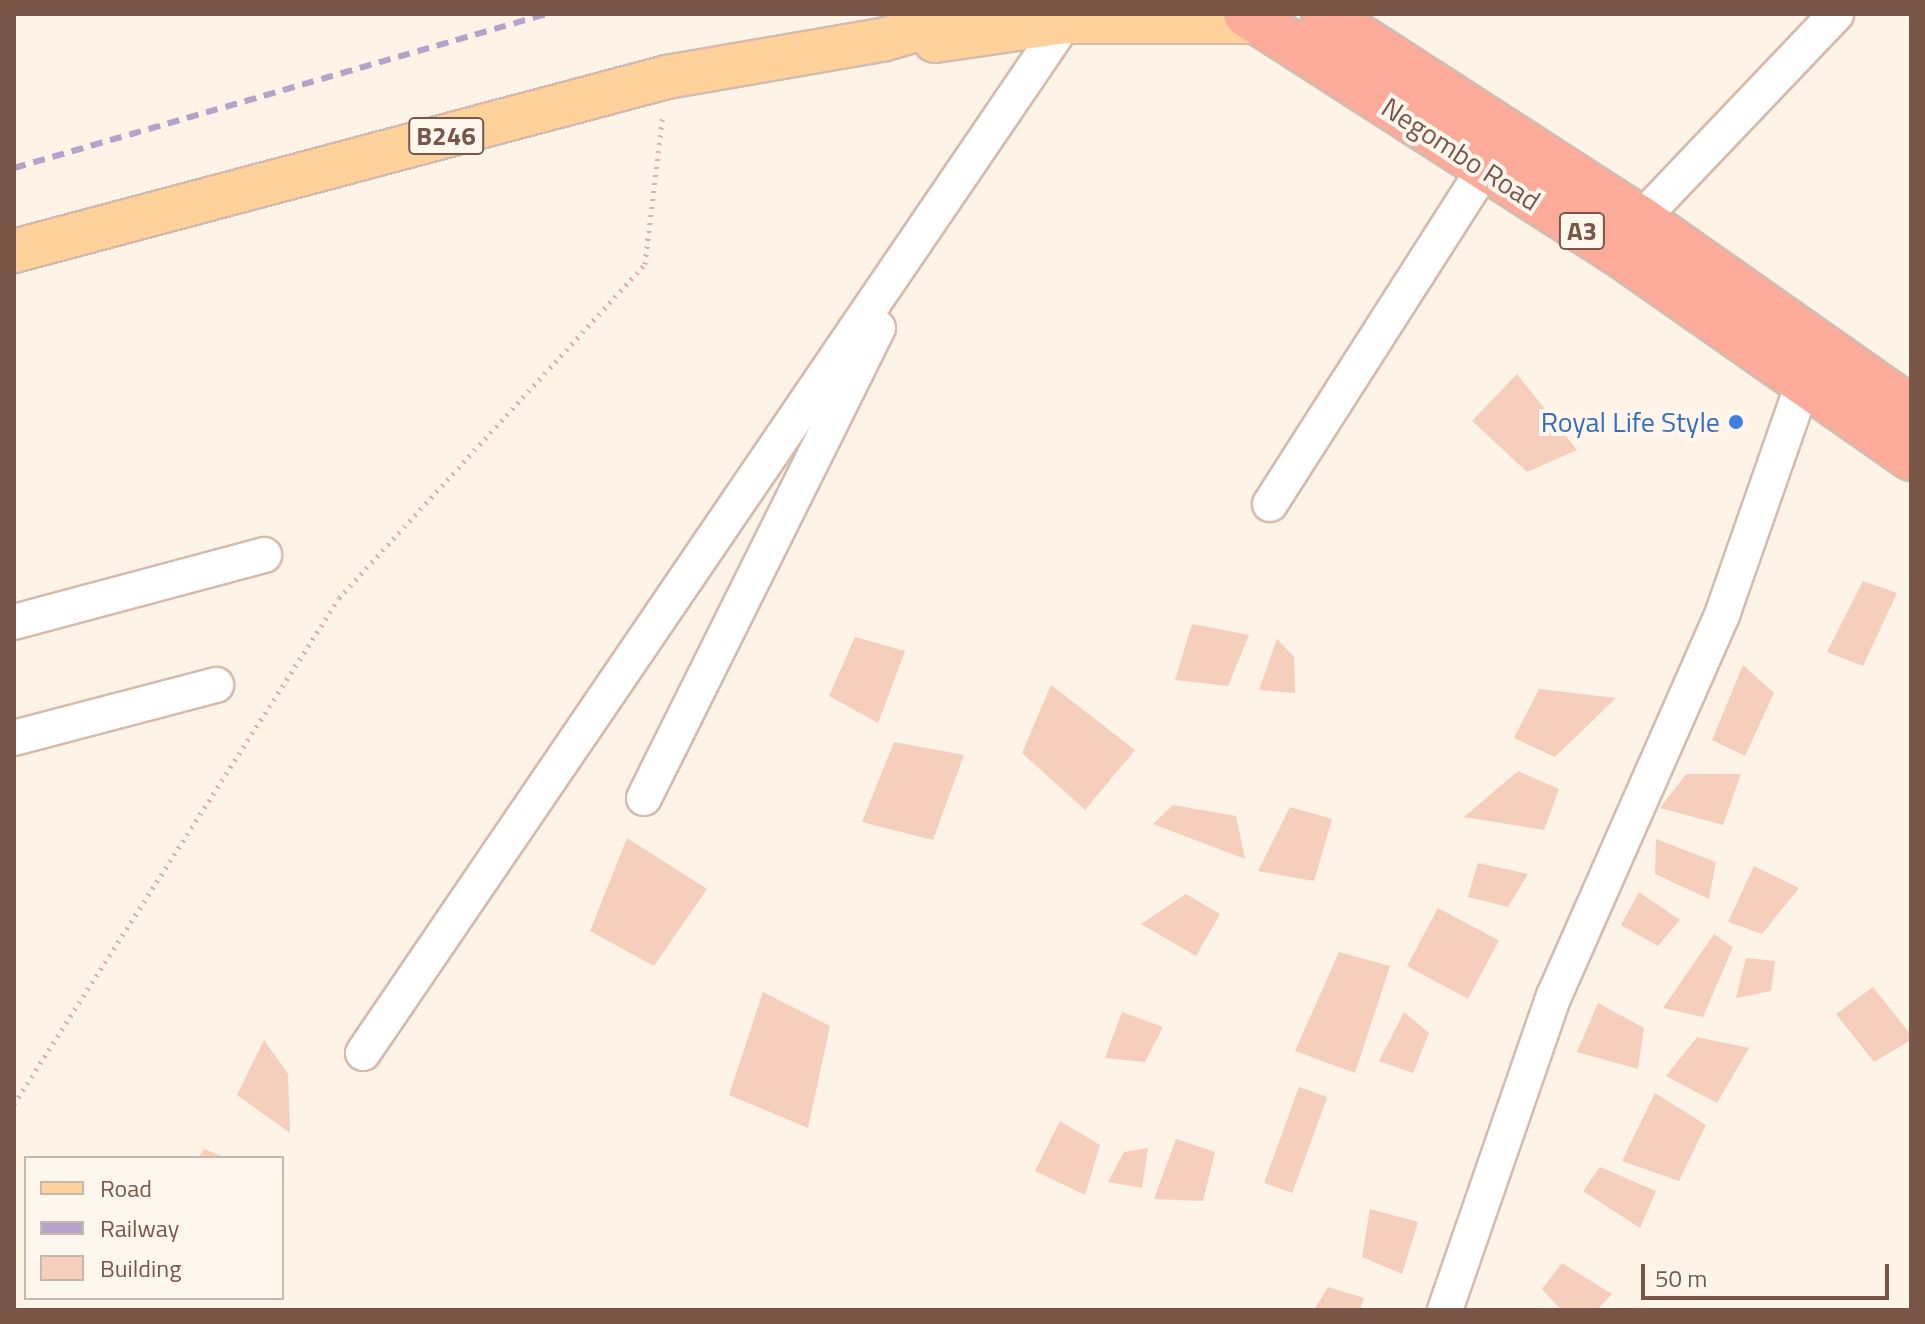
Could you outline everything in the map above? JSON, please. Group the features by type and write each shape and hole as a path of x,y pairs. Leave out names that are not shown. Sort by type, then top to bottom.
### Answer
{"highway":[{"name":"Negombo Road","path":"1324,14 1641,219 1911,409"},
{"name":"Negombo Road","path":"1253,18 1483,171 1617,252 1911,458"}],"main road":[{"name":"B246","path":"14,251 667,77 882,40 971,14"},
{"name":"B246","path":"882,40 951,41 1075,18"},
{"path":"1075,18 1253,18"}],"street":[{"path":"1641,219 1836,14"},
{"path":"363,1053 935,213 1075,18"},
{"path":"1270,504 1483,171"},
{"path":"644,798 935,213"},
{"path":"1445,1310 1554,996 1722,615 1804,381"},
{"path":"14,622 264,555"},
{"path":"14,738 216,685"}],"path":[{"path":"14,1104 339,598 645,264 667,77"}],"building":[{"path":"1517,374 1577,450 1527,472 1472,421"},
{"path":"1863,581 1897,593 1863,666 1827,652"},
{"path":"1192,624 1249,635 1228,686 1175,680"},
{"path":"855,637 905,651 878,723 829,696"},
{"path":"1277,639 1294,657 1295,693 1259,690"},
{"path":"1743,665 1774,693 1745,756 1712,740"},
{"path":"1051,685 1135,750 1085,810 1022,753"},
{"path":"1539,689 1616,698 1555,757 1514,738"},
{"path":"894,742 964,755 933,840 862,822"},
{"path":"1518,771 1559,789 1544,830 1464,817"},
{"path":"1686,774 1741,774 1723,825 1660,808"},
{"path":"1173,805 1236,816 1245,859 1153,824"},
{"path":"1290,807 1332,819 1314,881 1258,871"},
{"path":"627,838 707,889 654,966 590,931"},
{"path":"1656,839 1716,862 1709,899 1655,874"},
{"path":"1478,863 1528,874 1508,907 1468,897"},
{"path":"1754,866 1799,888 1762,934 1728,922"},
{"path":"1639,892 1680,920 1658,946 1621,925"},
{"path":"1186,894 1220,914 1196,956 1141,924"},
{"path":"1438,908 1499,940 1468,999 1407,966"},
{"path":"1714,934 1733,947 1703,1017 1663,1008"},
{"path":"1339,952 1390,966 1355,1073 1295,1051"},
{"path":"1746,958 1775,961 1771,991 1736,998"},
{"path":"1873,987 1911,1035 1911,1040 1874,1062 1836,1014"},
{"path":"763,992 830,1026 808,1128 729,1095"},
{"path":"1598,1003 1644,1028 1638,1069 1577,1052"},
{"path":"1122,1012 1163,1027 1145,1062 1105,1058"},
{"path":"1404,1012 1429,1033 1413,1073 1379,1061"},
{"path":"1697,1037 1749,1048 1717,1103 1666,1076"},
{"path":"264,1040 288,1074 290,1133 237,1095"},
{"path":"1299,1087 1327,1097 1292,1193 1264,1183"},
{"path":"1655,1093 1706,1125 1679,1181 1622,1161"},
{"path":"1060,1121 1100,1145 1085,1195 1035,1171"},
{"path":"1176,1139 1215,1152 1203,1201 1154,1199"},
{"path":"1148,1148 1142,1188 1108,1182 1124,1152"},
{"path":"204,1149 222,1156 199,1156"},
{"path":"1600,1167 1656,1191 1640,1228 1583,1191"},
{"path":"1370,1209 1418,1222 1402,1274 1362,1257"},
{"path":"1562,1263 1612,1294 1597,1310 1561,1310 1542,1289"},
{"path":"1328,1287 1364,1298 1360,1310 1314,1310"}],"railway":[{"path":"14,168 546,14"}],"place":[{"name":"Royal Life Style","path":"1736,422"}]}
